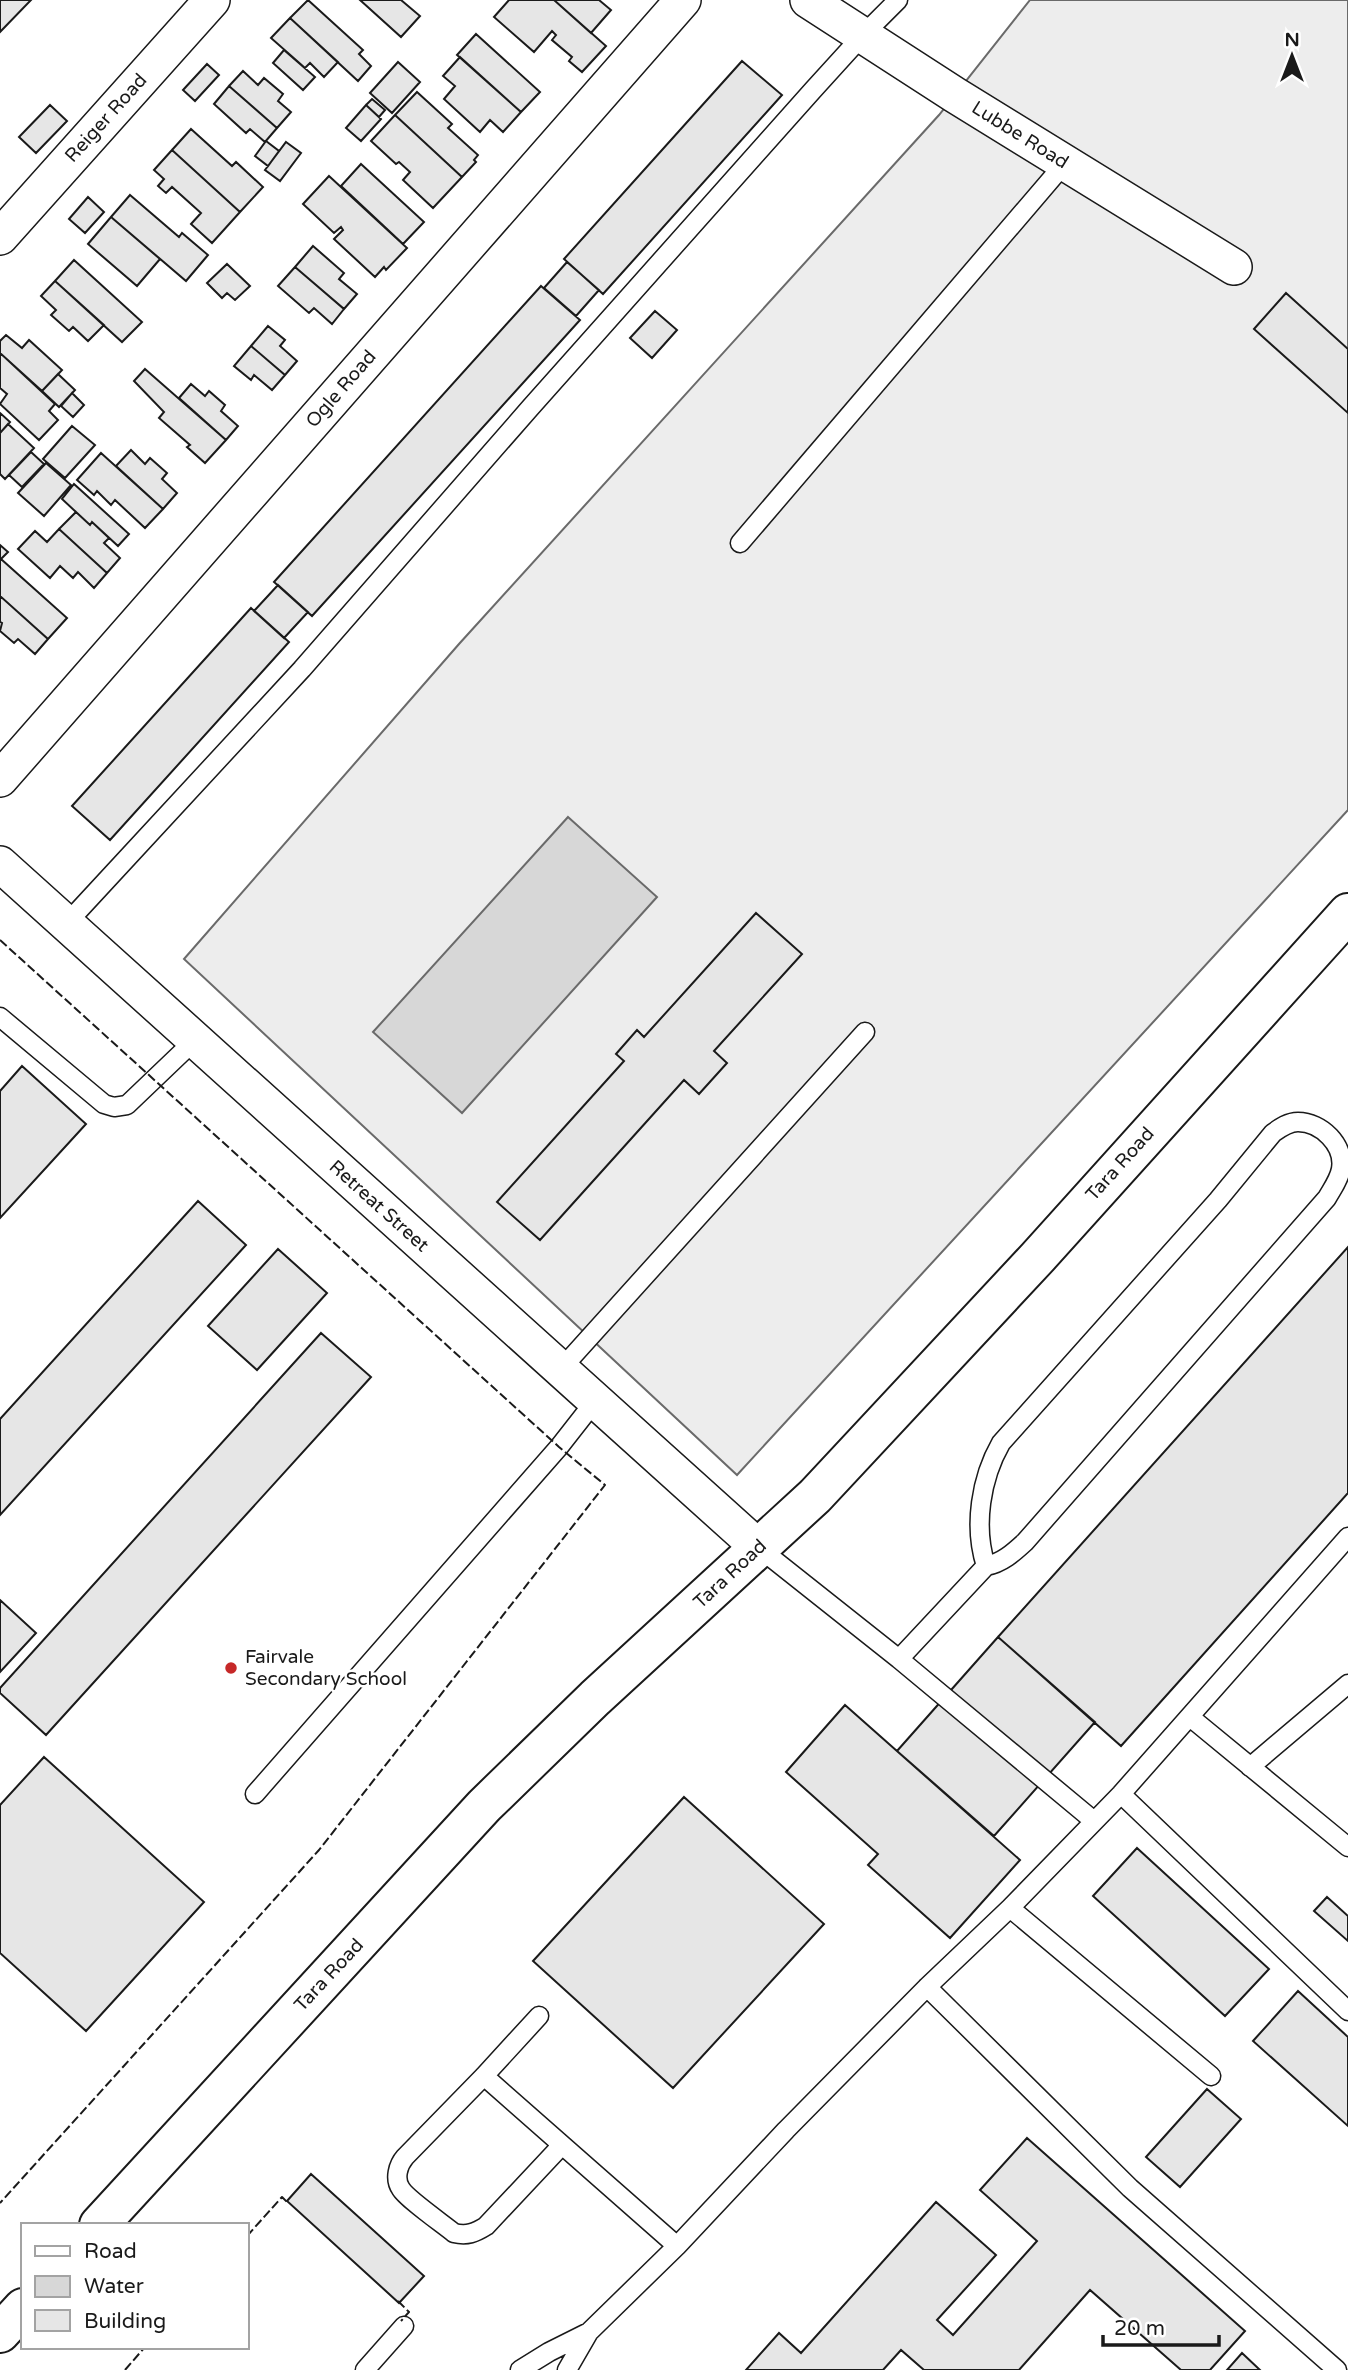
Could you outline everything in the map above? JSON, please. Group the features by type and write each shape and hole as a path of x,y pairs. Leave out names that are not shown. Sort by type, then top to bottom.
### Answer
{"street":[{"name":"Reiger Road","path":"0,237 212,0"},
{"name":"Ogle Road","path":"0,779 683,0"},
{"name":"Lubbe Road","path":"808,0 1234,267"},
{"name":"Retreat Street","path":"0,864 759,1548"},
{"name":"Tara Road","path":"101,2223 484,1806 595,1698 816,1496 1037,1258 1348,913"},
{"path":"0,2333 21,2310"}],"lane":[{"path":"66,923 302,668 539,398 863,35 898,0"},
{"path":"740,543 1065,163"},
{"path":"0,1017 104,1104 114,1107 127,1105 195,1040"},
{"path":"561,1369 865,1032"},
{"path":"899,1659 986,1566 1010,1556 1025,1542 1327,1198 1338,1180 1341,1167 1341,1154 1327,1134 1298,1122 1273,1133 1219,1200 1001,1443 991,1459 982,1496 982,1555 986,1566"},
{"path":"255,1794 559,1447 595,1401"},
{"path":"567,2370 589,2332 677,2246 786,2130 927,1987 1010,1908 1121,1794 1348,1538"},
{"path":"759,1548 899,1659 1094,1821"},
{"path":"1251,1767 1348,1684"},
{"path":"1190,1717 1348,1847"},
{"path":"1121,1794 1348,2011"},
{"path":"1010,1908 1211,2076"},
{"path":"927,1987 1130,2188 1337,2370"},
{"path":"539,2016 398,2165 397,2176 400,2188 454,2233 476,2233 486,2227 562,2145"},
{"path":"484,2076 677,2246"},
{"path":"365,2370 404,2326"},
{"path":"520,2370 549,2351 589,2332"}],"shaded area":[{"path":"1030,0 1348,0 1348,810 737,1475 184,959 459,644 939,115"}],"water":[{"path":"568,817 657,897 462,1113 373,1032"}],"building":[{"path":"0,0 31,0 0,32"},
{"path":"308,0 363,50 359,54 371,66 358,81 290,18"},
{"path":"360,0 401,0 420,16 401,37"},
{"path":"509,0 554,0 606,46 582,72 569,61 572,57 552,40 556,35 552,31 534,52 494,17"},
{"path":"554,0 599,0 611,10 591,33"},
{"path":"290,18 338,62 324,77 310,63 305,68 271,38"},
{"path":"476,34 540,92 521,112 457,55"},
{"path":"284,50 315,77 303,90 273,63"},
{"path":"460,57 521,112 503,132 490,120 480,132 444,99 455,86 443,76"},
{"path":"742,61 782,95 603,294 564,259"},
{"path":"398,62 420,82 392,113 370,93"},
{"path":"207,64 219,75 195,101 183,90"},
{"path":"243,71 258,85 264,78 283,94 278,101 291,112 277,128 229,86"},
{"path":"229,86 277,128 265,142 250,129 246,133 214,104"},
{"path":"417,92 452,124 448,128 478,155 474,160 476,162 462,177 395,115"},
{"path":"372,99 385,110 379,117 366,105"},
{"path":"50,105 67,121 36,153 19,137"},
{"path":"366,105 381,119 361,141 346,128"},
{"path":"395,115 462,177 433,208 403,180 410,172 399,162 396,164 371,141"},
{"path":"191,129 232,166 236,162 263,187 240,212 172,150"},
{"path":"266,141 279,151 268,166 255,156"},
{"path":"286,142 301,153 280,181 265,170"},
{"path":"172,150 240,212 212,243 191,224 201,213 172,187 166,193 158,186 164,179 154,170"},
{"path":"361,164 424,222 403,244 341,186"},
{"path":"329,176 407,248 386,270 384,267 375,277 334,239 343,230 341,227 334,233 303,204"},
{"path":"130,195 179,237 182,233 208,255 186,281 111,217"},
{"path":"88,197 104,212 85,233 69,219"},
{"path":"111,217 160,259 137,286 88,244"},
{"path":"313,246 344,273 339,279 357,294 344,309 295,267"},
{"path":"74,260 142,322 122,342 55,281"},
{"path":"567,262 599,290 576,316 544,288"},
{"path":"227,264 250,286 235,300 227,293 222,298 207,283"},
{"path":"295,267 344,309 332,324 314,308 309,313 278,286"},
{"path":"55,281 104,325 88,341 73,327 69,331 51,315 56,310 41,296"},
{"path":"541,286 580,320 312,616 274,582"},
{"path":"1286,293 1348,349 1348,413 1254,329"},
{"path":"655,311 677,330 652,358 630,338"},
{"path":"268,326 285,340 280,346 297,361 285,375 251,346"},
{"path":"6,335 22,348 29,340 62,370 42,391 0,353 0,341"},
{"path":"251,346 285,375 272,390 254,375 251,380 234,366"},
{"path":"0,353 55,404 49,411 58,420 39,440 0,404 7,394 0,388"},
{"path":"145,369 226,440 205,463 187,447 190,445 159,418 164,412 134,381"},
{"path":"58,374 75,390 59,407 42,391"},
{"path":"191,384 205,396 209,391 225,405 221,411 238,426 226,440 179,398"},
{"path":"72,393 84,405 73,417 61,406"},
{"path":"0,413 10,422 0,433"},
{"path":"8,424 34,448 5,479 0,474 0,433"},
{"path":"72,426 95,445 65,478 43,459"},
{"path":"131,450 145,464 150,458 167,473 162,479 177,493 163,509 116,466"},
{"path":"31,452 44,464 22,487 9,475"},
{"path":"101,453 163,509 145,528 115,500 111,505 97,491 94,495 77,480"},
{"path":"46,463 71,485 44,516 18,493"},
{"path":"74,484 129,534 118,546 62,499"},
{"path":"76,512 109,538 104,543 120,558 107,573 59,529"},
{"path":"59,529 107,573 94,588 78,572 73,578 60,566 50,578 18,549 35,531 47,542"},
{"path":"0,545 8,552 1,559 67,618 48,639 0,596"},
{"path":"278,585 308,612 284,638 254,611"},
{"path":"0,596 48,639 35,654 18,639 14,643 0,631"},
{"path":"251,608 289,642 110,840 72,806"},
{"path":"756,913 802,954 714,1051 727,1063 699,1094 684,1080 540,1240 497,1202 624,1061 616,1054 637,1030 644,1037"},
{"path":"22,1066 86,1124 0,1218 0,1091"},
{"path":"198,1201 246,1245 0,1515 0,1419"},
{"path":"1348,1247 1348,1493 1121,1746 998,1637"},
{"path":"278,1249 327,1293 257,1370 208,1326"},
{"path":"321,1333 371,1377 46,1735 0,1693 0,1688"},
{"path":"0,1600 36,1633 0,1672"},
{"path":"998,1637 1095,1722 994,1836 897,1751"},
{"path":"845,1705 1020,1860 950,1938 868,1865 878,1854 786,1772"},
{"path":"44,1757 204,1902 86,2031 0,1953 0,1805"},
{"path":"684,1797 824,1924 673,2088 533,1961"},
{"path":"1137,1848 1269,1969 1225,2016 1093,1896"},
{"path":"1327,1897 1348,1916 1348,1941 1314,1911"},
{"path":"1298,1991 1348,2037 1348,2126 1253,2041"},
{"path":"1207,2089 1241,2119 1180,2187 1146,2157"},
{"path":"1027,2138 1245,2331 1210,2370 1181,2370 1090,2290 1019,2370 924,2370 901,2350 883,2370 746,2370 779,2333 801,2353 936,2202 996,2255 937,2320 953,2335 1037,2241 980,2190"},
{"path":"311,2174 424,2276 399,2303 287,2201"},
{"path":"1242,2353 1260,2370 1227,2370"}],"fence":[{"path":"0,940 559,1447 605,1485 319,1850 0,2203"},
{"path":"248,2235 282,2197 288,2203"},
{"path":"398,2301 409,2312 401,2321"},
{"path":"125,2370 143,2349"}],"place":[{"name":"Fairvale Secondary School","path":"231,1668"}]}
